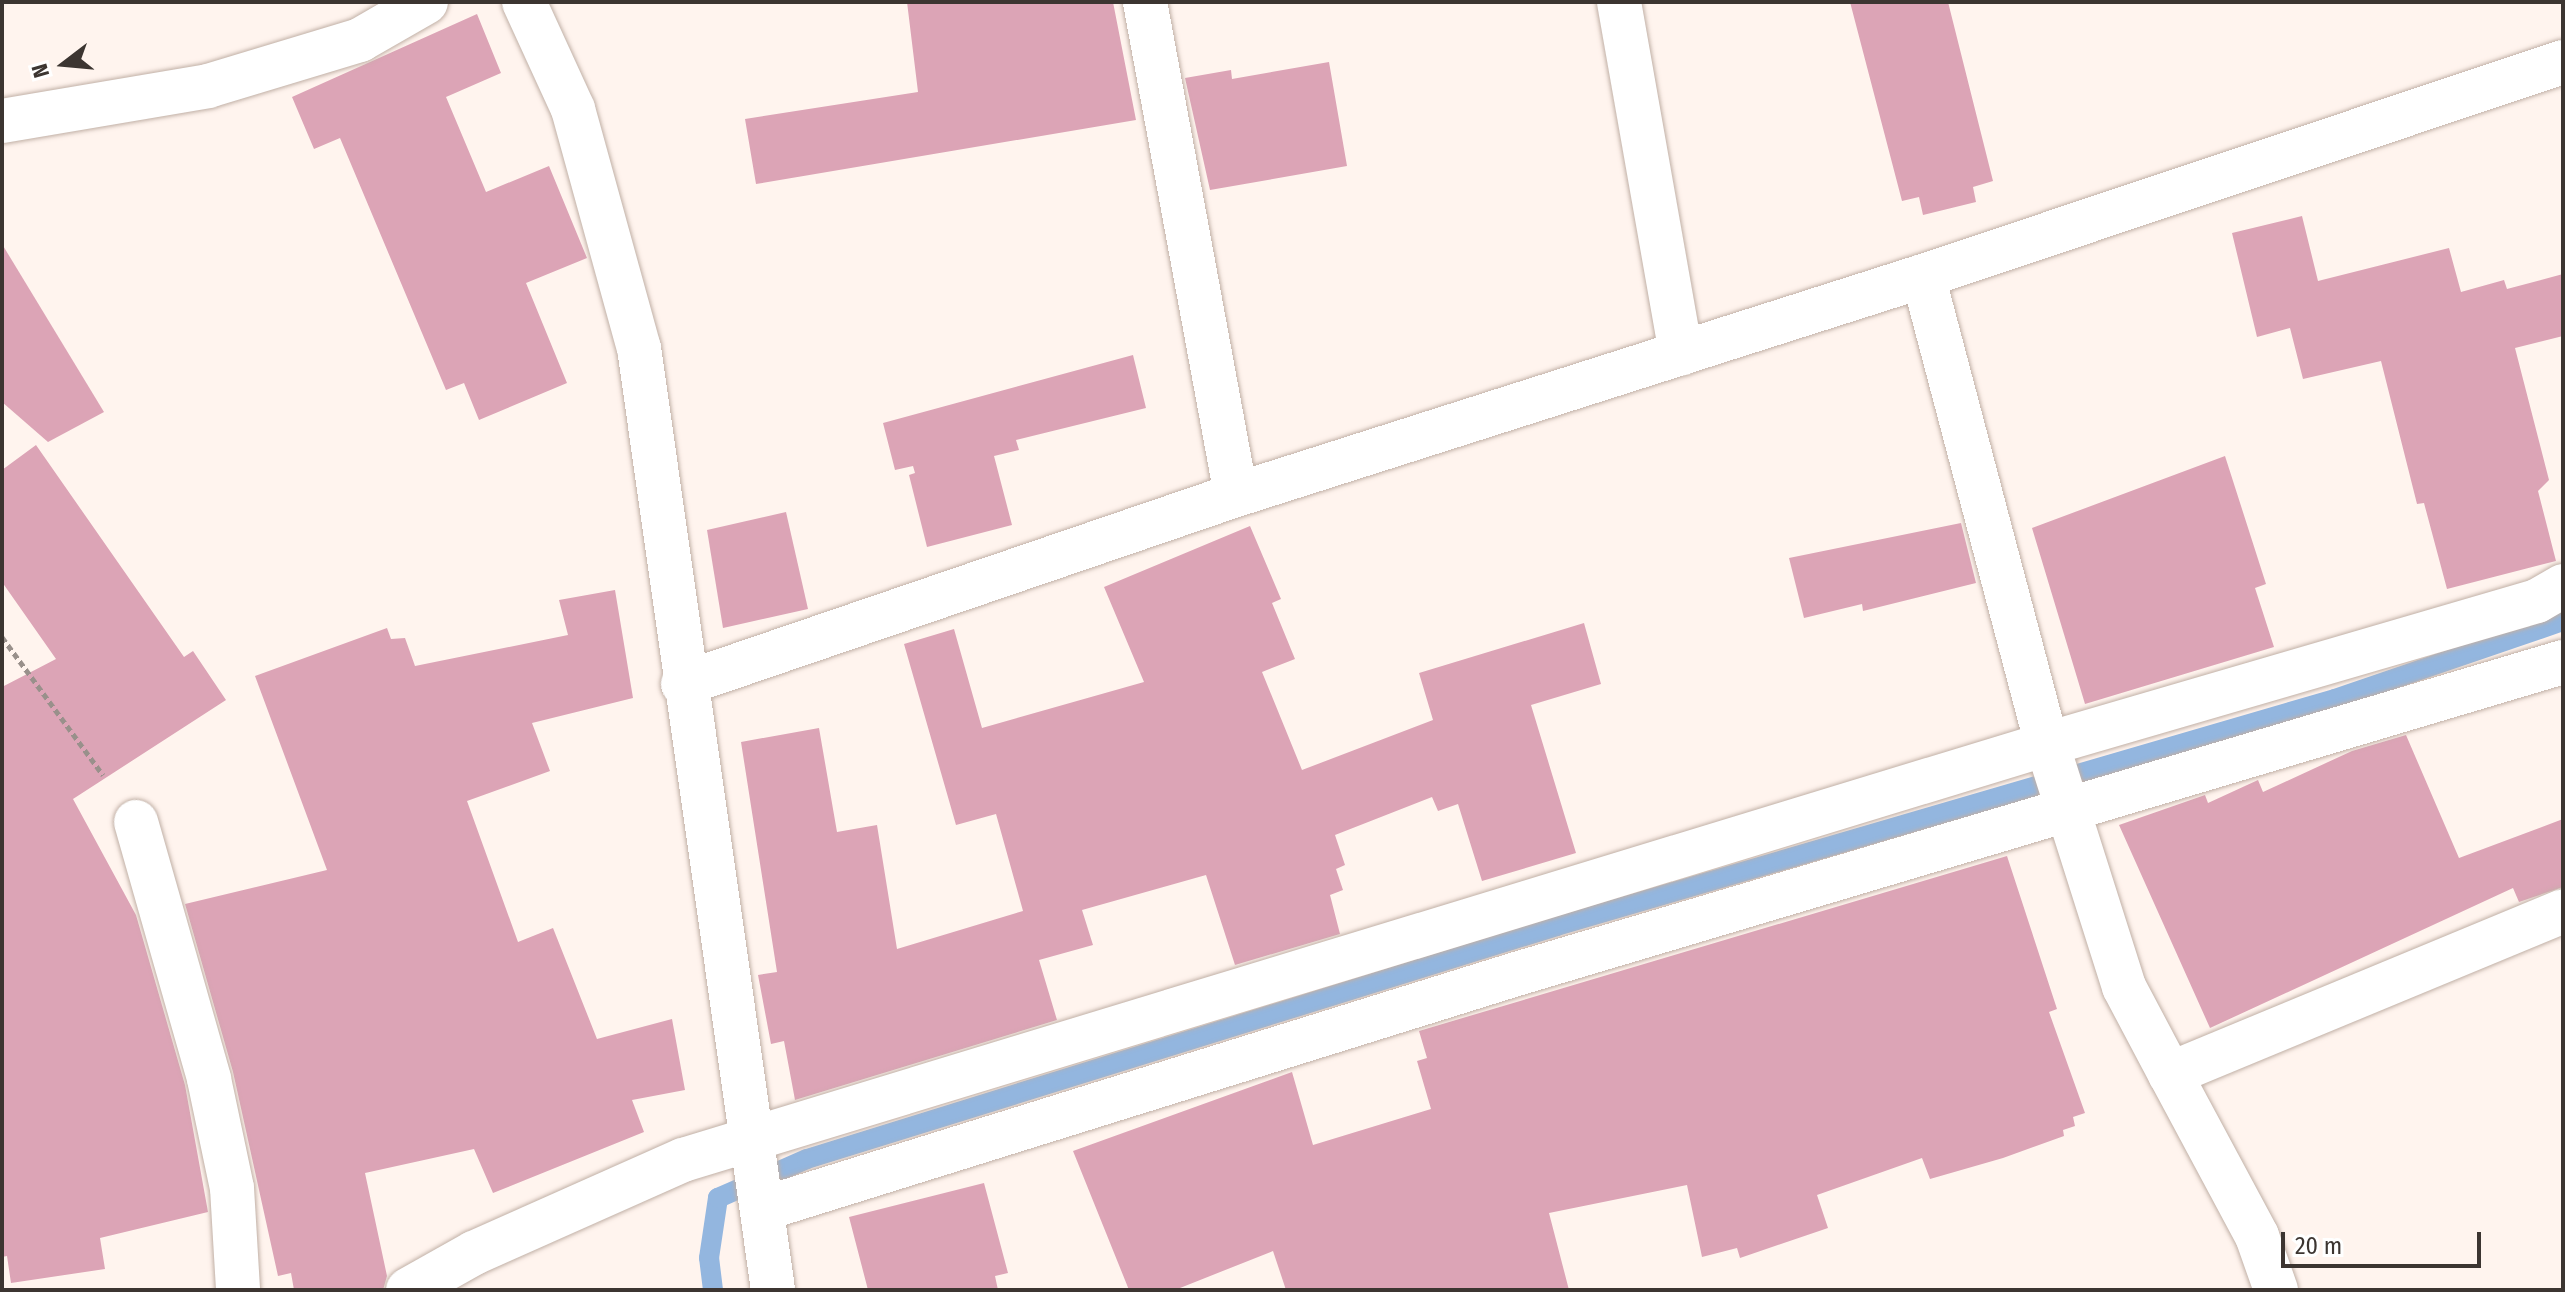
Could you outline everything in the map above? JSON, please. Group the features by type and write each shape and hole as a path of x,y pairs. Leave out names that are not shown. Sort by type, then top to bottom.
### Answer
{"street":[{"path":"2,121 208,86 360,40 426,2"},
{"path":"524,2 573,109 639,348 683,684 766,1208 773,1290"},
{"path":"1145,2 1236,495"},
{"path":"1619,2 1681,354"},
{"path":"683,684 1236,495 1923,276 2563,62"},
{"path":"1923,276 2066,814 2124,987 2257,1236 2276,1290"},
{"path":"408,1290 474,1253 683,1160 2047,744 2537,601 2563,586"},
{"path":"766,1208 1498,980 2066,814 2563,662"},
{"path":"136,822 212,1094 232,1188 238,1290"},
{"path":"2170,1074 2563,911"}],"path":[{"path":"2,637 136,822"}],"building":[{"path":"907,2 1113,2 1136,120 756,184 745,119 918,92"},
{"path":"1850,2 1948,2 1993,181 1973,187 1976,202 1923,215 1919,197 1902,201"},
{"path":"477,14 501,73 446,97 486,192 549,166 587,258 526,283 567,383 479,420 464,383 446,390 340,138 314,149 292,97"},
{"path":"1329,62 1347,166 1210,190 1185,78 1231,70 1232,79"},
{"path":"2302,216 2318,281 2449,248 2461,292 2504,280 2507,289 2563,274 2563,336 2515,348 2549,480 2538,491 2556,561 2447,589 2424,503 2417,504 2381,361 2303,379 2290,328 2257,337 2232,233"},
{"path":"2,244 104,412 48,442 2,402"},
{"path":"1133,355 1146,408 1016,440 1019,450 994,456 1012,525 927,547 909,475 915,473 913,466 895,470 883,423"},
{"path":"36,445 184,657 193,651 226,700 73,799 136,915 185,1085 208,1212 100,1238 105,1269 11,1283 7,1256 2,1257 2,687 56,659 2,582 2,470"},
{"path":"2225,456 2266,584 2255,588 2274,647 2085,704 2032,528"},
{"path":"786,512 808,609 723,628 707,530"},
{"path":"1961,523 1976,583 1863,611 1862,604 1804,618 1789,558"},
{"path":"1250,526 1281,599 1272,603 1295,659 1262,672 1302,770 1433,720 1419,673 1584,623 1601,684 1531,705 1576,853 1482,881 1458,804 1438,811 1432,797 1335,835 1345,865 1336,869 1343,890 1330,895 1340,934 1235,965 1206,875 1082,910 1093,945 1039,960 1057,1020 795,1100 784,1041 771,1044 758,975 777,972 741,742 819,728 837,832 877,825 897,949 1023,911 996,814 956,825 904,644 954,629 982,728 1144,682 1104,587"},
{"path":"615,590 633,698 532,723 550,771 467,801 518,942 553,928 597,1039 672,1019 685,1090 632,1100 644,1132 493,1193 474,1149 365,1173 387,1276 383,1290 294,1290 291,1273 278,1276 233,1072 185,904 327,870 255,676 387,628 391,639 405,638 415,666 568,635 559,600"},
{"path":"2406,735 2459,858 2563,819 2563,887 2519,902 2513,888 2210,1028 2119,825 2205,795 2208,803 2258,780 2263,792 2352,751"},
{"path":"2007,856 2057,1009 2049,1012 2085,1113 2073,1117 2075,1126 2063,1130 2064,1136 2003,1158 1930,1179 1922,1158 1817,1195 1828,1228 1740,1258 1737,1248 1702,1257 1687,1185 1549,1213 1569,1290 1286,1290 1273,1251 1175,1290 1129,1290 1073,1151 1292,1072 1313,1145 1431,1109 1417,1061 1427,1058 1419,1031"},
{"path":"984,1183 1008,1273 995,1276 998,1290 868,1290 849,1217"}],"waterway":[{"path":"713,1290 709,1258 718,1198 807,1159 1557,926 2335,699 2563,621"}]}
